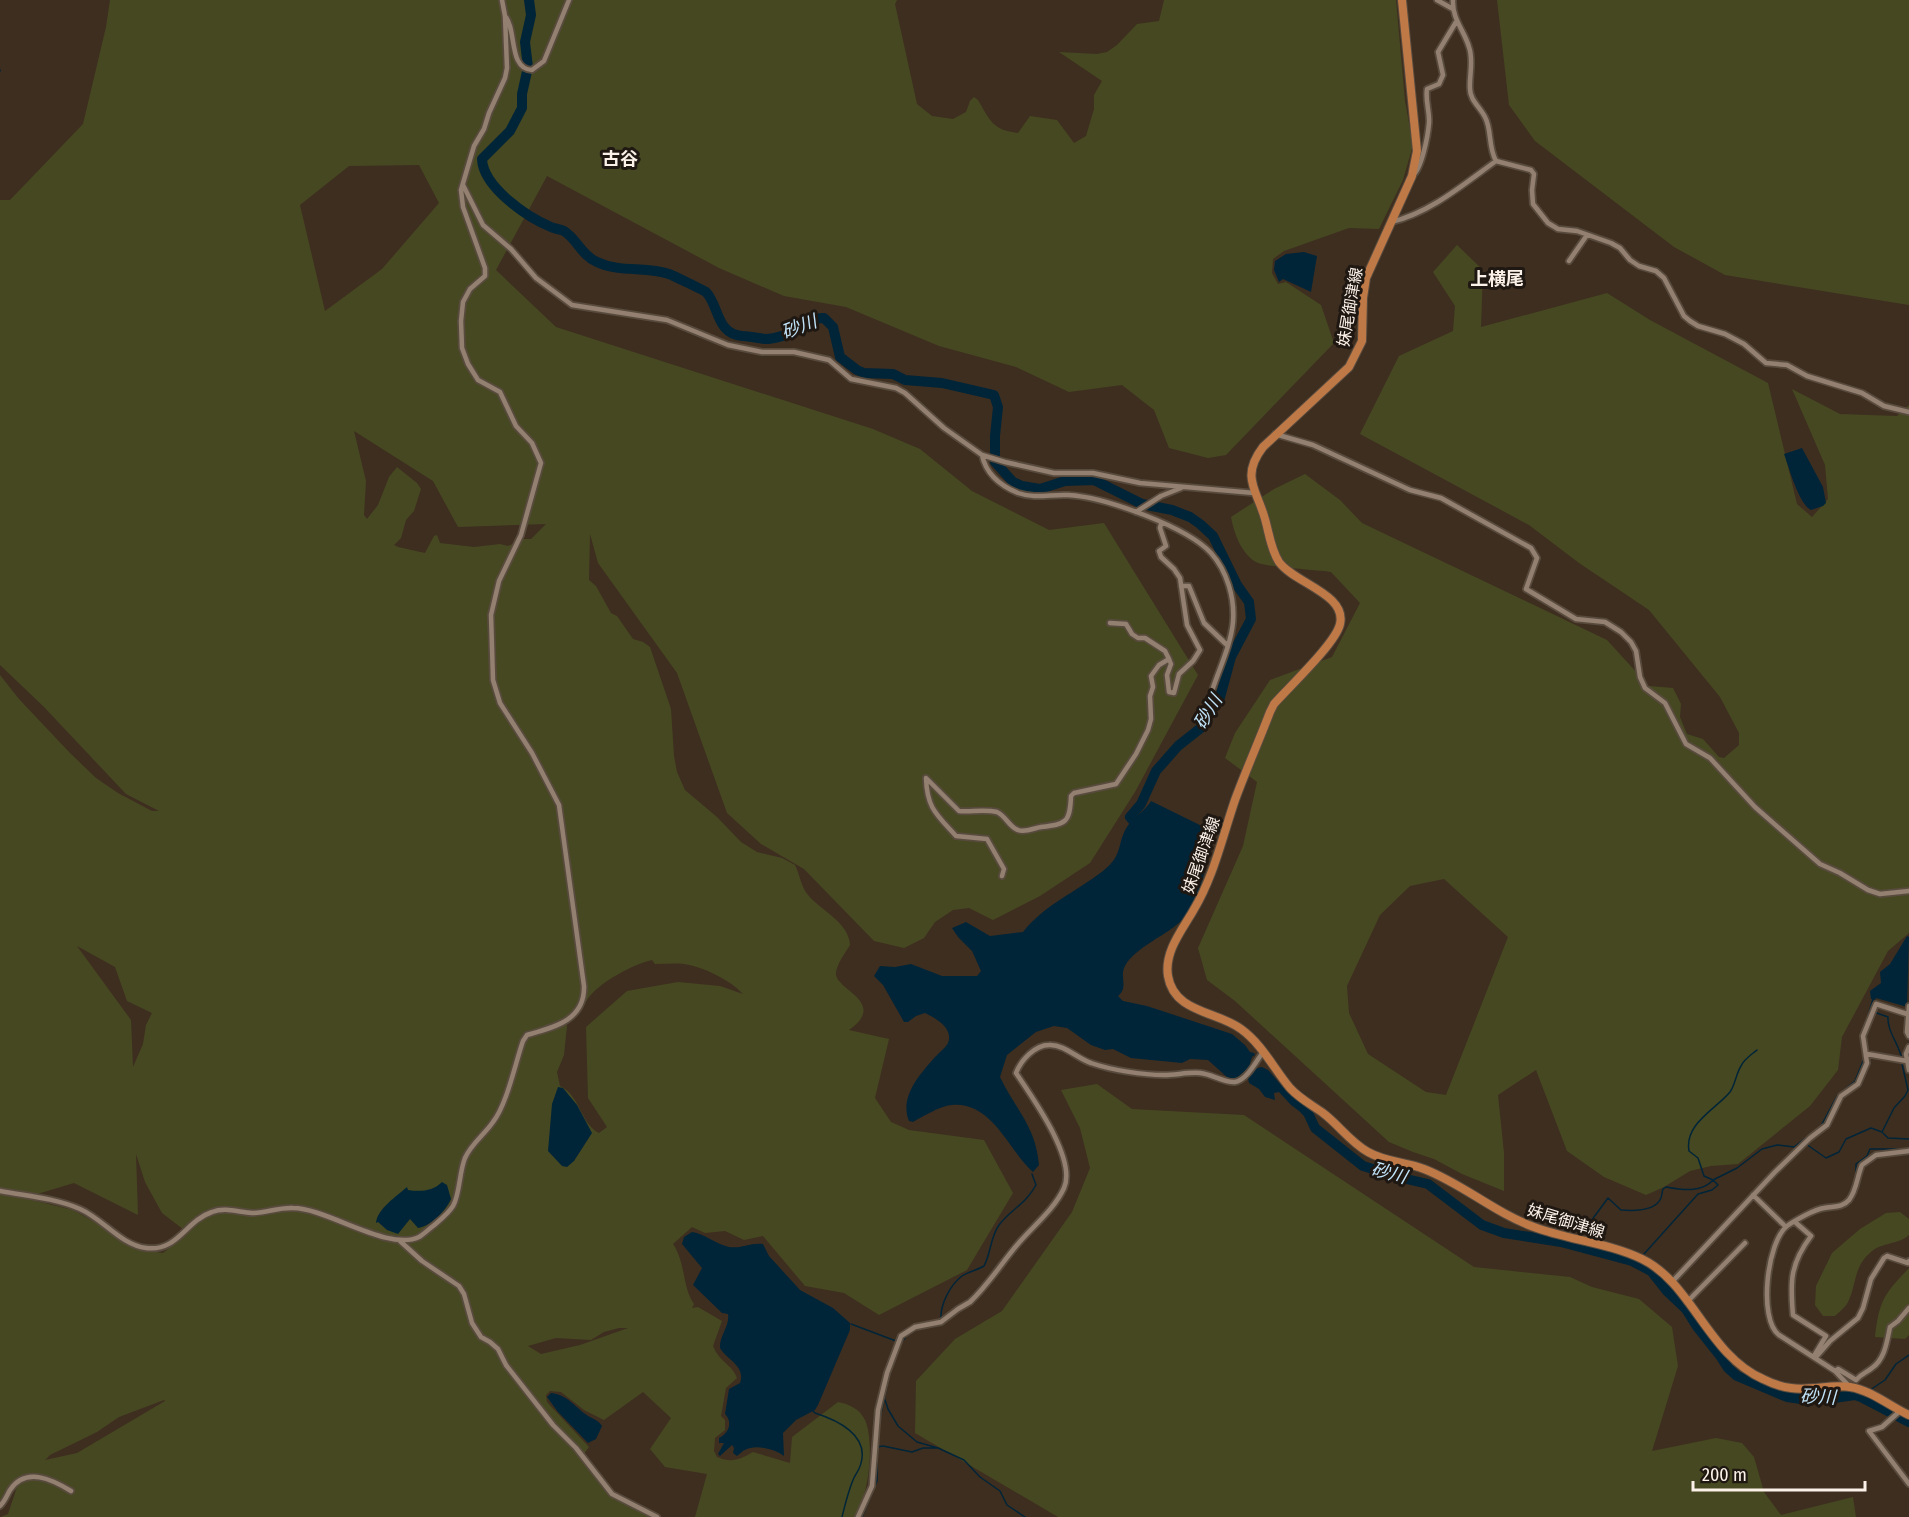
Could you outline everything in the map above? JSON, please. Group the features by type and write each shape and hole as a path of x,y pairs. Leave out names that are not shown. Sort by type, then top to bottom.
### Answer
{"main road":[{"name":"妹尾御津線","path":"1402,0 1417,151 1412,176 1366,278 1362,341 1349,366 1263,447 1253,462 1251,474 1254,493 1279,561 1297,577 1333,600 1338,607 1340,624 1328,644 1274,704 1270,712 1235,800 1206,888 1169,956 1168,978 1179,998 1190,1006 1239,1028 1263,1052 1299,1097 1322,1112 1355,1144 1370,1154 1430,1172 1533,1227 1641,1258 1672,1282 1728,1355 1743,1368 1761,1378 1787,1388 1850,1387 1877,1398 1897,1414 1909,1415"}],"street":[{"path":"400,1241 420,1236 449,1212 454,1204 466,1157 477,1140 494,1122 523,1041 528,1035 571,1018 579,1010 584,995 559,805 532,753 500,703 494,680 491,615 499,581 521,535 542,463 532,443 516,426 500,392 478,380 462,348 463,302 470,289 484,276 485,268 463,207 461,190 474,146 484,129 505,78 507,68 502,0"},
{"path":"504,16 509,21 514,50 521,66 532,70 544,61 569,0"},
{"path":"1437,0 1452,9"},
{"path":"1453,0 1452,9 1456,22 1469,46 1471,57 1469,91 1486,118 1491,152 1496,161 1531,170 1534,174 1533,204 1548,223 1558,230 1577,231 1611,243 1620,248 1630,260 1639,266 1656,271 1664,278 1684,316 1698,326 1725,334 1744,344 1766,363 1787,364 1807,376 1862,393 1884,406 1909,412"},
{"path":"1412,176 1417,172 1422,160 1429,123 1425,97 1427,89 1439,84 1443,75 1438,52 1456,22"},
{"path":"1391,222 1402,219 1444,198 1496,161"},
{"path":"463,185 483,225 511,249 536,278 562,300 572,305 667,320 728,345 762,352 794,352 829,360 851,379 896,388 905,393 944,428 982,455 1000,461 1040,471 1093,473 1140,483 1254,493"},
{"path":"1569,261 1587,235"},
{"path":"1275,434 1314,445 1410,490 1442,498 1531,548 1537,558 1526,589 1576,619 1605,622 1622,632 1636,651 1640,677 1645,688 1665,703 1686,744 1710,758 1771,822 1820,864 1868,890 1880,894 1909,891"},
{"path":"982,455 985,466 993,477 1004,486 1019,493 1030,496 1068,495 1138,511 1198,541 1212,555 1230,589 1233,606 1233,624 1213,688"},
{"path":"1138,511 1151,502 1183,487"},
{"path":"1110,623 1126,624 1132,634 1138,638 1145,638 1166,651 1171,664 1167,675 1169,692 1171,694 1176,690 1176,678 1193,661 1200,650 1187,625 1180,578 1161,557 1159,551 1166,546 1160,528 1161,524"},
{"path":"1181,586 1189,586 1204,623 1227,645"},
{"path":"1002,876 1004,869 987,839 956,836 934,811 928,799 926,778 959,811 998,813 1021,831 1052,827 1062,823 1068,819 1071,796 1074,793 1109,787 1119,781 1148,730 1151,719 1150,696 1153,687 1151,676 1159,665 1169,659"},
{"path":"1672,1282 1753,1195 1804,1144 1827,1125 1841,1096 1860,1080 1867,1063 1863,1036 1876,1004 1907,1014"},
{"path":"1909,1006 1907,1014 1909,1036"},
{"path":"858,1517 872,1486 878,1410 887,1373 899,1340 910,1328 940,1322 979,1294 1016,1245 1050,1208 1065,1186 1066,1170 1052,1130 1039,1105 1016,1073 1028,1055 1043,1046 1052,1044 1090,1063 1145,1074 1199,1073 1236,1082 1245,1076 1263,1052"},
{"path":"1909,1047 1906,1054 1909,1070"},
{"path":"1867,1054 1907,1061"},
{"path":"1850,1387 1835,1371 1775,1332 1772,1327 1768,1298 1768,1269 1776,1240 1786,1227 1814,1211 1843,1205 1855,1189 1862,1165 1876,1155 1909,1151"},
{"path":"0,1191 46,1199 80,1209 127,1240 144,1248 165,1247 202,1217 225,1209 266,1212 293,1208 318,1213 400,1241 422,1261 459,1286 464,1294 472,1323 481,1337 498,1349 506,1365 553,1425 576,1448 612,1494 657,1517"},
{"path":"1753,1195 1786,1227"},
{"path":"1795,1222 1810,1236 1799,1252 1795,1265 1791,1293 1793,1315 1826,1336 1815,1357"},
{"path":"1687,1302 1745,1243"},
{"path":"1815,1357 1858,1318 1871,1279 1884,1258 1908,1263 1909,1261"},
{"path":"1835,1371 1838,1370 1856,1380 1862,1373 1873,1368 1880,1361 1885,1350 1890,1327 1909,1308"},
{"path":"1897,1414 1882,1428 1869,1431 1909,1484"},
{"path":"0,1506 15,1484 31,1477 49,1479 71,1491"}],"green space":[{"path":"110,0 897,0 895,4 917,104 932,116 953,119 966,112 974,97 997,127 1018,133 1030,116 1057,120 1074,143 1086,136 1094,109 1094,95 1102,81 1059,52 1097,54 1107,52 1137,24 1159,21 1164,0 1396,0 1405,101 1413,145 1403,180 1379,229 1349,228 1284,251 1273,259 1272,273 1278,284 1286,282 1321,305 1334,343 1226,455 1208,458 1169,448 1154,410 1122,385 1069,392 1016,367 939,346 846,307 784,296 719,268 547,176 496,270 556,327 873,429 920,449 972,491 1049,530 1104,523 1198,675 1135,792 1090,863 1040,896 993,920 969,908 953,910 935,922 924,938 904,948 874,941 804,869 761,844 727,813 677,673 598,563 590,534 589,580 596,586 611,613 617,616 633,639 650,647 671,709 674,756 677,772 685,790 717,817 741,842 757,852 782,858 795,865 808,895 834,917 845,930 850,945 839,963 836,975 839,981 858,998 863,1012 859,1021 849,1030 889,1039 875,1098 891,1122 909,1130 984,1140 1013,1193 967,1270 879,1315 844,1293 805,1286 763,1236 744,1240 725,1231 705,1233 692,1227 673,1244 680,1259 687,1290 694,1304 692,1308 698,1307 722,1321 713,1346 737,1378 726,1388 721,1416 725,1420 725,1430 715,1438 714,1451 717,1457 735,1460 753,1452 790,1463 792,1437 838,1402 850,1406 857,1410 865,1420 870,1447 866,1487 854,1517 695,1517 707,1474 665,1467 650,1449 671,1418 643,1392 604,1420 584,1410 561,1392 550,1391 546,1395 547,1402 589,1447 581,1458 610,1494 652,1517 1,1517 8,1514 19,1481 0,1503 0,675 19,699 96,778 152,811 159,811 126,794 43,706 0,665 0,200 10,200 83,124 106,27","holes":["419,165 439,203 382,269 325,311 300,205 349,166","354,431 433,481 458,527 546,524 531,539 523,539 508,546 500,544 474,547 440,543 437,535 434,536 425,553 398,547 394,545 401,538 406,520 414,511 421,489 397,467 389,477 378,505 367,519 364,515 366,481","77,946 115,967 127,1001 152,1013 133,1067 131,1020","652,960 655,964 692,966 724,979 743,994 720,986 678,982 627,991 586,1027 588,1098 607,1127 599,1133 588,1123 572,1096 560,1086 557,1072 564,1055 566,1024 578,1015 595,990 636,965","136,1154 145,1182 162,1213 188,1233 163,1253 136,1249 73,1210 24,1198 74,1183 138,1215","628,1328 580,1345 541,1354 528,1346 556,1338 591,1340 604,1332","165,1401 77,1453 45,1460 50,1455 97,1432 119,1417"]},
{"path":"1497,0 1909,0 1909,305 1725,275 1674,247 1535,141 1509,105"},
{"path":"1457,245 1483,270 1481,327 1607,293 1650,320 1768,383 1797,504 1812,517 1828,499 1825,465 1792,389 1840,414 1897,416 1909,405 1909,933 1888,951 1842,1037 1838,1070 1810,1106 1738,1164 1711,1166 1690,1171 1646,1195 1604,1177 1567,1151 1536,1070 1498,1095 1504,1153 1504,1191 1462,1174 1434,1159 1389,1142 1235,1001 1207,980 1198,948 1243,846 1257,782 1225,758 1235,733 1270,680 1332,657 1360,603 1331,572 1261,564 1246,553 1236,536 1231,517 1274,489 1305,474 1340,500 1362,523 1607,640 1649,686 1673,688 1681,704 1680,717 1687,734 1703,739 1719,757 1724,758 1739,745 1739,733 1720,697 1649,610 1579,563 1529,525 1360,434 1399,356 1453,331 1455,306 1433,272","holes":["1444,879 1508,937 1446,1095 1426,1092 1368,1054 1349,1013 1347,986 1380,915 1410,886"]},
{"path":"1097,1084 1132,1109 1244,1115 1474,1267 1570,1277 1592,1287 1639,1299 1672,1327 1678,1366 1652,1451 1716,1438 1742,1443 1754,1457 1764,1492 1781,1515 1853,1497 1856,1517 1058,1517 915,1433 916,1381 955,1339 1002,1311 1072,1212 1090,1168 1080,1128 1061,1090"},
{"path":"1900,1212 1909,1219 1909,1235 1871,1252 1858,1270 1851,1295 1845,1306 1835,1316 1823,1316 1815,1305 1816,1286 1832,1253 1860,1229 1886,1213"},
{"path":"1909,1268 1909,1335 1905,1339 1875,1337 1878,1315 1884,1299"}],"water":[{"path":"1304,252 1317,256 1311,292 1283,279 1279,282 1274,270 1275,261 1286,254"},
{"path":"1802,448 1823,487 1826,503 1811,510 1802,501 1784,454"},
{"path":"1151,801 1214,832 1195,901 1177,925 1130,959 1123,970 1123,989 1118,996 1123,1001 1147,1006 1232,1034 1250,1052 1254,1053 1250,1063 1257,1068 1262,1067 1268,1070 1288,1093 1312,1112 1315,1123 1291,1105 1279,1092 1274,1093 1275,1100 1265,1097 1259,1089 1249,1083 1248,1078 1251,1073 1246,1070 1237,1078 1228,1078 1208,1060 1190,1059 1182,1063 1131,1058 1113,1049 1105,1050 1091,1045 1067,1028 1054,1026 1036,1032 1007,1055 1000,1077 1034,1139 1039,1165 1033,1172 989,1119 966,1106 948,1106 913,1122 909,1121 907,1103 913,1086 923,1071 947,1045 949,1038 946,1028 925,1013 904,1022 883,985 874,976 880,966 895,967 911,964 942,976 977,976 981,971 972,951 952,928 966,922 990,936 1023,932 1050,906 1093,879 1110,865 1115,859 1125,830"},
{"path":"1907,936 1909,937 1907,1007 1876,998 1871,999 1870,991 1881,983 1880,972 1890,964"},
{"path":"558,1087 563,1088 577,1105 592,1133 574,1161 567,1167 562,1166 548,1151 552,1104"},
{"path":"442,1182 447,1185 451,1199 433,1221 418,1228 410,1219 398,1234 376,1223 384,1208 407,1187 408,1190 426,1190"},
{"path":"692,1232 729,1247 763,1244 769,1256 800,1290 833,1308 850,1323 850,1330 815,1410 796,1420 783,1433 784,1456 771,1449 760,1447 749,1448 737,1456 733,1453 732,1445 720,1456 718,1454 724,1443 719,1443 719,1438 729,1427 729,1420 725,1414 729,1389 740,1383 741,1377 738,1368 720,1348 728,1314 722,1313 693,1285 702,1268 682,1244 684,1237"},
{"path":"551,1393 568,1399 585,1414 599,1422 602,1426 596,1439 588,1443 558,1412 547,1397"}],"waterway":[{"name":"砂川","path":"529,0 531,15 525,42 528,67 522,94 522,108 510,131 482,159 484,170 490,180 508,200 530,216 564,231 573,238 587,256 597,262 615,267 669,274 706,292 723,325 734,334 765,339 773,338 796,331 817,319 824,318 833,327 840,357 857,370 864,373 893,374 905,380 942,383 994,395 998,407 995,462 1013,482 1040,489 1065,481 1094,480 1142,504 1172,510 1190,517 1213,536 1237,585 1249,602 1251,619 1231,657 1219,701 1208,714 1202,727 1178,746 1156,771 1141,804 1130,817 1142,831"},
{"path":"1865,1026 1873,999"},
{"path":"1874,1012 1888,1017 1889,1028 1902,1060"},
{"path":"1644,1254 1698,1194 1712,1190 1718,1185 1713,1180 1737,1168 1762,1149 1777,1145 1794,1147 1821,1126 1837,1096 1855,1081 1864,1059 1861,1036"},
{"path":"1580,1236 1608,1198 1621,1210 1643,1210 1658,1203 1666,1187 1685,1190 1698,1189 1713,1180 1704,1176 1698,1158 1689,1151 1691,1133 1702,1118 1730,1092 1742,1064 1757,1050"},
{"path":"1806,1144 1826,1158 1839,1152 1846,1139 1871,1128 1882,1132 1894,1108 1908,1090 1902,1064"},
{"name":"砂川","path":"1305,1110 1315,1128 1363,1166 1428,1184 1482,1225 1504,1233 1561,1242 1632,1261 1651,1271 1666,1290 1686,1309 1728,1368 1737,1376 1787,1397 1801,1399 1855,1395 1909,1422"},
{"path":"1883,1133 1888,1138 1909,1139"},
{"path":"1856,1178 1856,1164 1867,1156 1870,1149 1908,1149"},
{"path":"941,1319 944,1302 950,1290 962,1276 984,1266 999,1225 1032,1192 1036,1185 1032,1174"},
{"path":"851,1324 896,1341"},
{"path":"928,1327 940,1324"},
{"path":"911,1332 920,1328"},
{"path":"901,1343 907,1335"},
{"path":"880,1418 890,1372 899,1347"},
{"path":"1870,1390 1885,1380 1896,1364 1909,1355"},
{"path":"884,1397 898,1426 917,1442 938,1448"},
{"path":"813,1411 849,1430 860,1444 862,1453 860,1465 851,1485 842,1517"},
{"path":"877,1447 883,1446 912,1452 923,1448 938,1448 964,1460 980,1477 1000,1491 1007,1505 1025,1517"},
{"path":"862,1517 877,1481 877,1449"}],"district":[{"name":"古谷","path":"620,159"},
{"name":"上横尾","path":"1497,279"}]}
